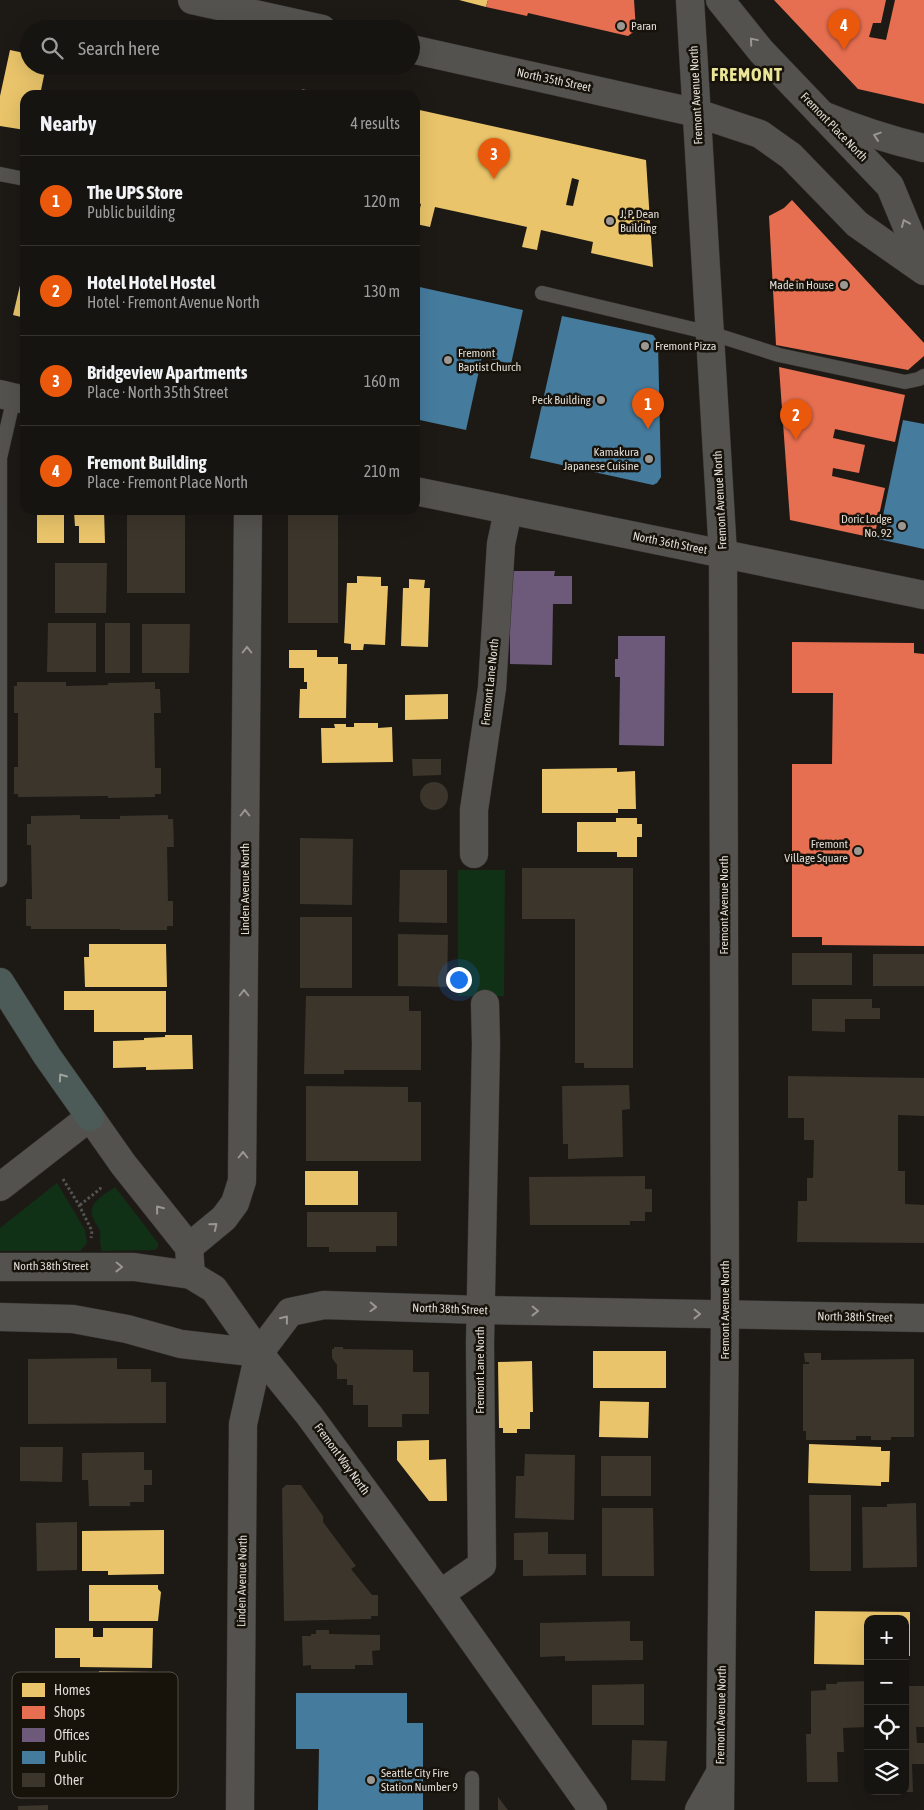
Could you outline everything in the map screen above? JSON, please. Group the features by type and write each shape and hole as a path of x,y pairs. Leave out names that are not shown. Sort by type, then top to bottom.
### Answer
{"highway":[{"path":"0,982 47,1056 90,1117"}],"street":[{"path":"192,0 282,20"},
{"name":"Fremont Avenue North","path":"690,0 723,554 725,1315 720,1810"},
{"name":"Fremont Place North","path":"720,0 761,51 890,186 924,270"},
{"name":"North 35th Street","path":"420,51 697,113"},
{"name":"Fremont Place North","path":"697,113 760,134 773,142 791,156 857,224 924,270"},
{"path":"822,115 881,137 924,148"},
{"name":"North 36th Street","path":"420,492 924,595"},
{"name":"Fremont Lane North","path":"474,854 474,810 492,688 501,544 508,511"},
{"name":"Linden Avenue North","path":"189,1246 224,1218 235,1203 242,1181 248,515"},
{"name":"Fremont Lane North","path":"440,1594 482,1566 480,1310 486,1054 485,1004"},
{"path":"0,1187 90,1117 123,1164 189,1246 190,1275"},
{"name":"North 38th Street","path":"0,1267 134,1267 190,1275"},
{"name":"Fremont Way North","path":"190,1275 214,1289 259,1353 309,1415 440,1594 594,1810"},
{"name":"North 38th Street","path":"259,1353 290,1312 324,1305 480,1310 924,1318"},
{"path":"0,1317 72,1320 127,1329 181,1344 259,1353"},
{"name":"Linden Avenue North","path":"240,1810 244,1424 259,1353"},
{"path":"699,1810 721,1771"}],"lane":[{"path":"0,174 20,178"},
{"path":"542,293 710,333 779,354 905,382 924,376"},
{"path":"0,880 0,458 13,397"},
{"path":"472,1778 472,1810"}],"path":[{"path":"63,1179 80,1205 92,1231 91,1245"},
{"path":"80,1205 100,1189 101,1183 105,1180"}],"green space":[{"path":"458,870 505,870 504,996 458,996"},
{"path":"57,1183 85,1230 87,1243 80,1251 0,1251 0,1228"},
{"path":"115,1187 158,1243 158,1248 154,1250 102,1251 100,1231 92,1214 92,1209 97,1200"}],"building: Homes":[{"path":"459,0 488,0 486,7"},
{"path":"10,50 20,52 20,75 44,75 41,90 20,90 20,129 0,126 0,96"},
{"path":"420,110 646,160 653,267 591,253 593,242 541,230 537,250 522,247 527,227 435,207 430,227 420,225","holes":["572,178 579,180 573,206 566,205"]},
{"path":"20,285 20,317 13,315"},
{"path":"37,515 64,515 64,543 37,543"},
{"path":"74,515 104,515 105,543 79,543 79,526 75,526"},
{"path":"357,576 381,577 381,586 388,586 385,645 364,644 363,650 351,650 351,644 344,643 347,583 357,583"},
{"path":"409,579 425,580 424,588 430,588 428,647 401,646 403,588 409,588"},
{"path":"289,650 317,650 317,657 338,657 338,664 347,664 346,718 299,718 300,689 307,689 307,682 304,682 304,668 289,668"},
{"path":"448,694 448,719 405,720 405,695"},
{"path":"354,723 378,723 378,728 392,727 393,762 322,763 321,728 335,728 334,724 346,724 346,727 354,727"},
{"path":"617,768 617,772 635,771 636,809 618,809 618,813 542,813 542,769"},
{"path":"616,818 637,818 637,824 642,824 642,837 637,837 637,857 617,857 617,852 577,852 577,822 616,822"},
{"path":"89,944 166,944 167,987 85,987 84,957 89,957"},
{"path":"64,991 166,991 166,1032 94,1032 94,1010 64,1010"},
{"path":"165,1035 192,1035 193,1069 146,1070 146,1067 113,1068 113,1041 144,1040 144,1038 165,1037"},
{"path":"305,1171 358,1171 358,1205 305,1205"},
{"path":"593,1351 666,1351 666,1388 593,1388"},
{"path":"532,1361 533,1412 530,1412 530,1429 517,1429 517,1433 503,1433 503,1428 499,1428 498,1362"},
{"path":"600,1401 649,1402 648,1438 599,1437"},
{"path":"429,1440 429,1460 446,1459 447,1501 429,1501 397,1460 397,1441"},
{"path":"809,1444 881,1447 881,1451 890,1451 889,1482 881,1482 881,1486 808,1483"},
{"path":"164,1530 164,1574 108,1575 108,1571 82,1571 82,1531"},
{"path":"89,1585 158,1585 158,1589 161,1592 158,1621 89,1621"},
{"path":"815,1611 910,1612 910,1656 909,1615 864,1615 864,1665 814,1664"},
{"path":"55,1628 93,1628 93,1637 103,1637 103,1628 153,1628 152,1668 80,1667 80,1658 55,1658"},
{"path":"99,1671 151,1672 99,1672"}],"building: Shops":[{"path":"488,0 634,0 636,30 628,36 528,13 527,16 486,7"},
{"path":"774,0 886,0 881,23 873,23 869,37 886,40 895,0 924,0 924,104 858,89"},
{"path":"792,200 924,343 924,356 908,370 776,345 769,216 784,208"},
{"path":"779,367 905,395 895,442 835,429 833,438 865,445 859,473 833,468 832,476 885,488 874,538 790,520"},
{"name":"Fremont Village Square","path":"792,642 914,643 914,653 924,654 924,946 822,945 822,937 792,937 792,764 832,764 833,693 792,693"}],"building: Offices":[{"path":"510,571 555,571 554,576 572,576 572,604 553,604 552,665 510,664"},
{"path":"618,636 665,636 664,746 619,745 620,677 615,677 615,659 618,659"}],"building: Public":[{"name":"Fremont Baptist Church","path":"420,287 523,310 511,364 482,357 466,430 420,420"},
{"name":"Peck Building","path":"562,316 653,335 658,342 661,477 657,483 653,485 530,458"},
{"path":"903,420 924,424 924,549 878,539"},
{"name":"Seattle City Fire Station Number 9","path":"296,1693 407,1693 407,1723 423,1723 423,1810 318,1810 319,1749 296,1749"}],"building: Other":[{"path":"127,515 185,515 185,593 127,593"},
{"path":"288,515 338,515 338,623 288,623"},
{"path":"55,563 107,563 106,613 55,613"},
{"path":"48,623 96,623 96,672 47,672"},
{"path":"105,623 130,623 130,673 105,673"},
{"path":"142,624 190,624 189,673 142,673"},
{"path":"17,682 66,682 66,686 155,682 155,689 160,689 161,713 154,713 155,768 161,768 161,794 155,794 155,797 108,798 108,796 18,797 18,794 14,794 14,767 18,767 18,713 14,713 14,686 17,686"},
{"path":"412,759 441,759 441,775 413,776"},
{"path":"434,782 444,786 448,796 444,806 434,810 424,806 420,796 424,786"},
{"path":"80,815 80,819 120,819 120,816 168,815 168,819 173,819 174,847 167,847 168,901 173,901 173,926 167,926 167,930 120,930 31,929 31,926 26,926 26,899 32,899 31,845 27,845 27,824 31,824 31,816"},
{"path":"300,838 353,839 352,905 300,904"},
{"path":"522,868 633,868 633,1068 584,1068 584,1063 575,1063 575,919 522,919"},
{"path":"400,870 447,870 447,923 399,922"},
{"path":"300,917 352,917 352,988 300,988"},
{"path":"398,934 448,935 447,987 398,986"},
{"path":"792,953 852,953 852,985 792,985"},
{"path":"873,954 924,954 924,986 873,986"},
{"path":"306,996 409,996 409,1011 421,1011 421,1070 344,1070 344,1074 304,1074"},
{"path":"812,999 872,999 872,1008 880,1008 880,1019 845,1019 845,1032 812,1031"},
{"path":"788,1076 924,1078 924,1116 898,1115 898,1171 905,1171 905,1204 924,1205 924,1243 797,1242 798,1201 807,1201 807,1178 813,1178 814,1140 804,1140 804,1118 788,1118"},
{"path":"629,1085 630,1109 622,1110 623,1157 568,1159 568,1144 563,1144 562,1086"},
{"path":"306,1086 408,1087 408,1102 421,1102 421,1161 306,1161"},
{"path":"645,1176 645,1189 652,1189 652,1212 645,1212 645,1221 630,1221 630,1225 530,1225 529,1177"},
{"path":"307,1212 397,1212 397,1246 376,1246 376,1252 329,1252 329,1247 307,1247"},
{"path":"334,1347 343,1347 343,1349 413,1350 413,1372 429,1372 429,1414 402,1414 402,1427 368,1427 368,1405 353,1405 353,1385 347,1385 347,1379 337,1379 337,1365 332,1358 332,1349"},
{"path":"804,1353 821,1353 821,1360 914,1359 914,1437 891,1437 891,1440 871,1440 871,1436 856,1436 856,1440 806,1440 806,1431 803,1431 803,1364 809,1364 809,1362 805,1362"},
{"path":"117,1358 117,1369 151,1369 151,1382 166,1382 166,1423 28,1424 28,1359"},
{"path":"20,1447 63,1447 62,1482 20,1481"},
{"path":"144,1452 144,1470 152,1470 152,1485 144,1485 144,1502 130,1502 130,1506 89,1506 88,1480 82,1480 82,1453"},
{"path":"525,1454 575,1455 574,1520 515,1518 516,1476 524,1476"},
{"path":"601,1456 651,1456 651,1496 601,1496"},
{"path":"286,1485 301,1485 323,1516 323,1522 356,1566 351,1569 372,1595 378,1595 378,1616 371,1616 371,1619 284,1621 282,1489"},
{"path":"809,1495 851,1495 851,1571 810,1571"},
{"path":"916,1503 917,1567 863,1568 862,1507 887,1507 887,1504"},
{"path":"602,1508 653,1508 654,1576 602,1576"},
{"path":"77,1522 77,1570 37,1571 36,1523"},
{"path":"548,1532 548,1554 586,1554 586,1575 523,1576 523,1560 514,1560 514,1533"},
{"path":"630,1621 630,1641 643,1641 643,1660 565,1661 565,1656 540,1657 540,1623"},
{"path":"316,1630 329,1630 329,1634 380,1635 380,1650 372,1651 373,1665 355,1665 355,1669 311,1669 311,1665 303,1666 302,1636 316,1634"},
{"path":"864,1681 864,1727 843,1728 844,1752 837,1752 838,1782 807,1782 806,1734 811,1734 811,1691 826,1690 826,1684 837,1684 837,1682"},
{"path":"644,1684 644,1725 592,1725 592,1685"},
{"path":"909,1686 924,1686 924,1727 916,1727 917,1743 924,1743 924,1764 912,1764 913,1792 909,1792"},
{"path":"632,1740 667,1741 665,1781 631,1780"},
{"path":"498,1797 508,1810 498,1810"},
{"path":"48,1805 48,1810 18,1810 18,1806"}],"place":[{"name":"Paran","path":"621,26"},
{"name":"Fremont Building","path":"844,50"},
{"name":"Bridgeview Apartments","path":"494,179"},
{"name":"J. P. Dean Building","path":"610,221"},
{"name":"Made in House","path":"844,285"},
{"name":"Fremont Pizza","path":"645,346"},
{"name":"Fremont Baptist Church","path":"448,360"},
{"name":"Peck Building","path":"601,400"},
{"name":"The UPS Store","path":"648,429"},
{"name":"Hotel Hotel Hostel","path":"796,440"},
{"name":"Kamakura Japanese Cuisine","path":"649,459"},
{"name":"Doric Lodge No. 92","path":"902,526"},
{"name":"Fremont Village Square","path":"858,851"},
{"name":"Seattle City Fire Station Number 9","path":"371,1780"}],"district":[{"name":"FREMONT","path":"747,74"}]}
